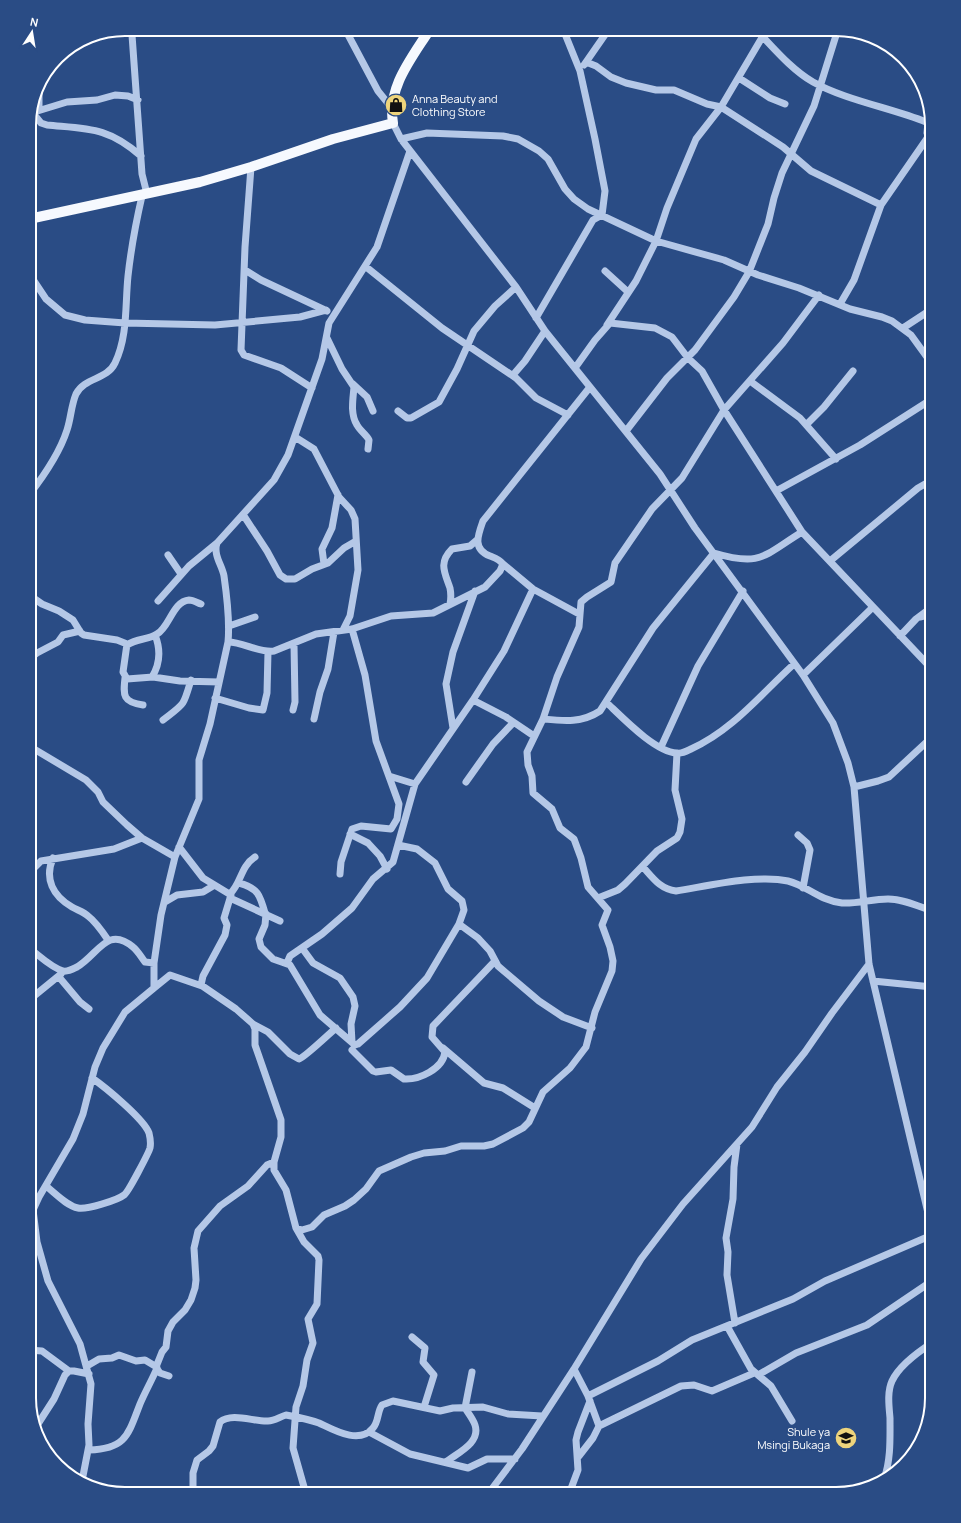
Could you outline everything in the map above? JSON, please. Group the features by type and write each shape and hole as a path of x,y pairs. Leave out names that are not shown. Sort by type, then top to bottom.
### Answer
{"main road":[{"path":"36,218 145,195 251,167 333,139 392,123 391,107 397,84 402,72 425,36"}],"street":[{"path":"36,486 43,478 64,438 72,407 79,389 87,382 108,373 119,354 125,323 128,277 145,195 142,174 138,100 133,66 132,36"},
{"path":"349,36 378,91 391,107"},
{"path":"565,36 580,71 603,179 604,197 602,215"},
{"path":"580,71 604,36"},
{"path":"626,431 667,378 688,358 734,297 749,272 768,224 777,185 808,121 821,86 836,36"},
{"path":"575,368 607,325 628,292 656,241 667,208 696,139 721,108 763,37 789,63 805,76 821,86 925,120"},
{"path":"586,62 596,66 611,77 626,83 656,90 674,90 721,108 791,154 811,171 881,206"},
{"path":"739,78 770,98 785,104"},
{"path":"37,111 67,102 97,100 115,96 128,96 138,100"},
{"path":"37,116 41,123 47,125 93,130 112,135 126,142 141,156"},
{"path":"392,123 410,151 516,287 545,331 626,431 670,490 695,528 743,591 803,675 833,723 846,756 854,787 868,964 925,1200"},
{"path":"401,139 428,133 503,136 518,139 539,151 548,159 565,189 574,199 588,209 656,241 724,260 749,272 819,295 855,310 882,317 903,328 925,355"},
{"path":"840,304 854,280 881,206 925,147"},
{"path":"158,601 181,574 217,543 244,516 274,480 288,455 322,359 329,323 334,313 373,256 385,229 410,151"},
{"path":"251,167 241,322 241,350 244,355 281,368 312,388"},
{"path":"536,318 593,220 602,215"},
{"path":"365,266 442,328 513,375 536,398 568,415"},
{"path":"245,270 257,278 334,313"},
{"path":"605,271 628,292"},
{"path":"36,283 46,299 65,315 78,320 125,323 214,325 300,317 326,310"},
{"path":"398,411 407,418 411,418 437,404 457,369 467,344 480,322 516,287"},
{"path":"296,1228 302,1230 312,1227 324,1215 345,1206 354,1200 366,1189 375,1175 383,1169 424,1152 445,1151 464,1145 484,1146 493,1144 524,1128 529,1122 542,1092 580,1056 586,1047 595,1012 612,971 613,961 608,938 602,924 608,910 588,888 581,858 574,839 560,828 552,809 533,793 532,776 527,757 528,748 543,720 557,677 579,626 579,614 583,599 610,582 613,566 623,549 652,509 689,468 724,410 783,343 819,295"},
{"path":"903,328 925,314"},
{"path":"607,325 617,322 660,330 672,337 688,358 702,371 724,410 802,532 925,661"},
{"path":"513,375 525,361 545,331"},
{"path":"327,338 342,369 352,383 367,397 373,410"},
{"path":"807,424 824,407 853,372"},
{"path":"750,381 807,424 836,460"},
{"path":"352,383 354,387 352,398 353,416 356,424 368,440 368,448"},
{"path":"450,604 450,591 443,567 445,559 452,549 470,546 476,540 483,521 492,508 590,387"},
{"path":"776,491 836,460 925,403"},
{"path":"295,437 314,449 338,495 354,514 358,570 350,616 343,630"},
{"path":"830,561 918,488 925,484"},
{"path":"324,564 322,549 332,528 338,495"},
{"path":"244,516 268,551 280,575 286,579 295,579 328,563 347,545 356,541"},
{"path":"714,553 740,560 757,559 765,556 802,532"},
{"path":"476,540 478,546 484,554 497,559 532,589 579,614"},
{"path":"154,988 154,963 161,915 175,857 199,799 199,760 210,724 228,642 224,574 216,554 217,543"},
{"path":"543,720 578,721 590,718 600,711 653,628 714,553"},
{"path":"168,555 181,574"},
{"path":"228,642 237,642 268,652 294,644 308,636 352,629 391,616 433,613 488,584 503,564"},
{"path":"287,963 290,956 322,934 352,908 373,879 387,869 393,862 415,784 473,700 511,640 532,589"},
{"path":"453,728 446,684 455,646 475,591"},
{"path":"661,747 698,666 743,591"},
{"path":"36,600 74,620 84,635 117,640 127,645"},
{"path":"127,645 140,638 155,635 161,632 174,613 184,602 190,600 201,604"},
{"path":"803,675 873,607"},
{"path":"900,636 916,619 925,612"},
{"path":"916,619 925,616"},
{"path":"228,626 255,617"},
{"path":"340,874 341,862 352,829 356,827 391,829 397,819 399,804 376,741 365,675 352,629"},
{"path":"36,653 58,642 63,635 80,631"},
{"path":"314,719 320,692 328,669 334,632"},
{"path":"152,677 160,655 159,646 155,635"},
{"path":"293,710 295,697 294,644"},
{"path":"127,645 123,672 126,678 124,691 126,698 134,704 143,705"},
{"path":"215,698 249,708 263,710 267,693 268,652"},
{"path":"606,702 636,730 661,747 677,753 697,746 725,730 794,664"},
{"path":"126,678 152,677 218,682"},
{"path":"163,720 184,704 191,680"},
{"path":"473,700 534,736"},
{"path":"466,782 493,744 514,723"},
{"path":"854,787 878,781 889,776 925,743"},
{"path":"36,750 86,780 98,792 103,802 111,811 142,838 175,857"},
{"path":"598,898 618,890 660,849 677,838 682,826 681,812 676,799 675,790 677,753"},
{"path":"389,776 415,784"},
{"path":"350,834 371,846 380,856 387,869"},
{"path":"798,835 807,843 810,850 803,888"},
{"path":"36,866 41,861 114,849 142,838"},
{"path":"239,883 248,885 258,892 265,914 265,925 259,939 261,947 273,959 287,963 320,1015 355,1045 362,1043 416,992 427,978 459,924 463,906 462,902 448,889 435,863 416,849 398,845"},
{"path":"179,847 203,878 213,886 280,921"},
{"path":"53,858 50,865 49,880 56,893 72,907 87,915 98,926 108,940"},
{"path":"202,986 201,981 203,976 227,930 224,918 230,896 239,883 245,866 255,858"},
{"path":"643,867 662,887 668,890 676,891 765,879 789,881 829,900 843,903 890,899 901,900 925,909"},
{"path":"165,902 186,893 203,892 213,886"},
{"path":"459,924 478,938 490,951 495,961 504,971 554,1012 592,1028"},
{"path":"36,953 56,968 64,971 71,970 81,964 108,940 116,938 133,947 145,962 154,963"},
{"path":"302,948 313,963 340,978 353,997 355,1006 351,1024 352,1042"},
{"path":"495,961 433,1026 432,1037 481,1080 504,1088 535,1108"},
{"path":"493,1487 515,1459 574,1369 641,1259 683,1204 752,1127 777,1087 805,1052 832,1012 868,964"},
{"path":"36,994 59,977 64,971"},
{"path":"36,1201 73,1139 83,1114 99,1055 120,1018 170,975 202,986 224,999 252,1024 268,1032 290,1054 299,1059 305,1057 336,1028"},
{"path":"59,977 80,1002 89,1009"},
{"path":"873,981 925,986"},
{"path":"252,1024 255,1029 255,1045 281,1120 281,1137 274,1162 274,1170 286,1190 299,1236 318,1256 319,1260 317,1304 308,1319 313,1343 307,1360 303,1386 295,1417 294,1455 305,1487"},
{"path":"352,1050 372,1071 376,1072 391,1070 400,1078 406,1079 434,1070 444,1057 445,1052 443,1048"},
{"path":"46,1186 72,1206 79,1209 121,1198 130,1188 150,1150 150,1137 144,1126 111,1092 92,1078"},
{"path":"735,1323 727,1275 728,1252 726,1238 733,1199 734,1167 737,1144"},
{"path":"89,1450 108,1449 120,1442 134,1424 140,1403 157,1368 162,1352 166,1347 168,1331 173,1322 185,1310 195,1288 194,1248 198,1231 220,1206 245,1189 267,1165 274,1162"},
{"path":"572,1487 578,1470 579,1456 576,1440 589,1398 658,1361 692,1340 793,1299 825,1281 925,1238"},
{"path":"36,1242 48,1281 80,1344 90,1374 92,1384 88,1419 89,1450 83,1476"},
{"path":"579,1456 593,1438 599,1426 681,1386 694,1385 712,1391 756,1374 796,1353 868,1325 925,1286"},
{"path":"727,1326 756,1374 772,1386 792,1421"},
{"path":"412,1337 425,1348 423,1362 434,1374 424,1407"},
{"path":"885,1472 889,1454 891,1384 896,1375 909,1361 925,1348"},
{"path":"36,1351 42,1351 69,1371 90,1374"},
{"path":"87,1366 99,1359 112,1358 119,1355 136,1361 145,1360 157,1368 160,1373 169,1376"},
{"path":"574,1369 589,1398 599,1426"},
{"path":"39,1422 46,1413 65,1375 69,1371"},
{"path":"446,1462 464,1450 473,1440 476,1431 475,1424 465,1408 472,1372"},
{"path":"192,1487 195,1463 213,1446 218,1426 223,1420 239,1418 266,1422 276,1420 286,1415 318,1423 329,1429 345,1434 363,1435 369,1432 376,1424 380,1407 393,1401 405,1402 440,1411 453,1408 483,1407 508,1414 542,1416"},
{"path":"369,1432 410,1454 468,1468 487,1459 515,1459"}],"place":[{"name":"Anna Beauty and Clothing Store","path":"396,105"},
{"name":"Shule ya Msingi Bukaga","path":"846,1438"}]}
